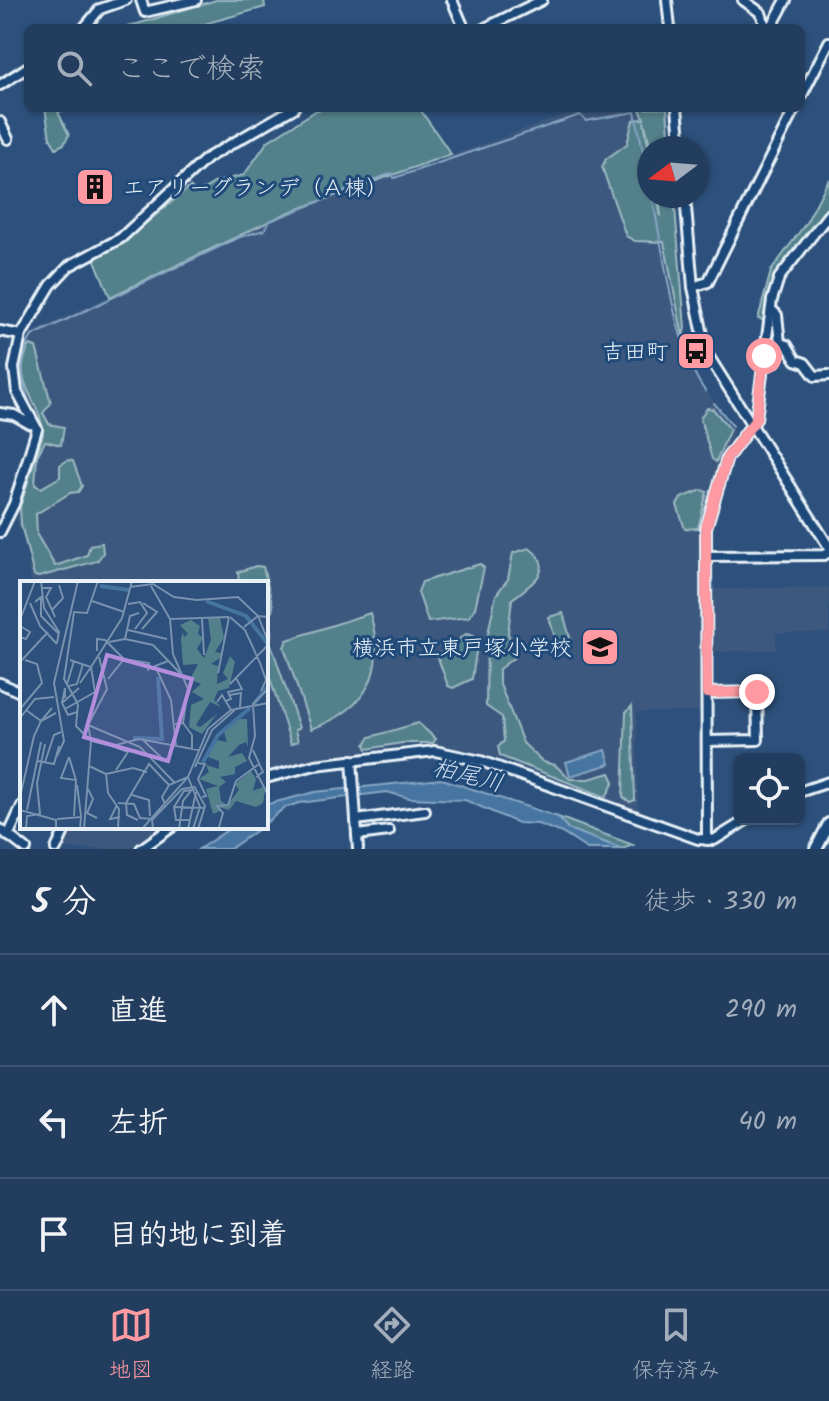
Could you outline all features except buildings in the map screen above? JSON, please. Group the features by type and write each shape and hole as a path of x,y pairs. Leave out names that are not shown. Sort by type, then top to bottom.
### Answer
{"main road":[{"path":"816,849 829,824"}],"street":[{"path":"87,24 100,9 126,0"},
{"path":"141,0 145,12 196,0"},
{"path":"452,0 462,24"},
{"path":"493,24 542,0"},
{"path":"667,0 670,24"},
{"path":"743,0 761,13 766,24"},
{"path":"771,24 786,0"},
{"path":"805,89 829,42"},
{"path":"0,85 24,70"},
{"path":"0,532 14,504 37,429 17,392 14,368 21,335 51,285 69,266 121,238 207,158 287,112"},
{"path":"677,112 680,136"},
{"path":"693,287 708,282 793,112"},
{"path":"0,122 8,139"},
{"path":"686,208 699,329 707,354 829,550 824,555 707,556"},
{"path":"707,840 706,528 727,458 756,419 771,309 779,278 829,214"},
{"path":"763,368 776,361 780,343 777,315 771,309"},
{"path":"0,331 21,335"},
{"path":"780,343 787,345 796,360 805,363 815,376 829,375"},
{"path":"0,413 14,415 37,429"},
{"path":"0,683 20,692"},
{"path":"707,693 757,692 758,740 707,741"},
{"path":"268,778 416,752 460,755 707,840 721,837 739,825"},
{"path":"352,765 358,849"},
{"path":"805,790 829,782"},
{"path":"8,836 20,810"},
{"path":"356,819 425,811"},
{"path":"0,829 26,849"},
{"path":"56,849 65,829"},
{"path":"141,849 169,829"},
{"path":"357,835 389,831"}],"shaded area":[{"path":"573,112 586,115 669,112 671,136 637,136 637,208 677,208 687,329 685,339 697,380 732,424 734,431 711,484 702,524 701,712 637,712 638,811 492,756 441,745 418,744 319,758 268,770 268,581 31,581 27,569 31,567 15,513 42,429 28,406 21,383 21,356 31,333 287,213"},
{"path":"829,587 829,633 776,633 776,650 710,652 710,589"},
{"path":"606,750 610,764 570,776 566,762"},
{"path":"442,779 558,817 568,829 622,849 587,849 562,833 538,824 518,823 465,800 409,798 387,792 299,803 284,808 268,821 268,804 315,792"},
{"path":"67,829 157,829 129,849 58,849"},
{"path":"229,829 258,829 230,849 199,849"}],"green space":[{"path":"216,0 264,0 265,7 204,24 137,24"},
{"path":"46,112 58,112 69,135 64,144 56,148 50,138"},
{"path":"314,112 422,112 451,154 287,213 110,297 94,258 123,242 190,187 197,194 214,183 244,175 268,141"},
{"path":"641,112 667,112 669,136 648,136 644,121 647,136 637,136 637,208 659,208 661,217 660,208 675,208 685,328 683,336 664,242 635,241 626,236 602,167 606,159 627,144 633,120 644,119"},
{"path":"829,179 829,229 817,225 798,245 770,293 764,320 758,319 771,271 806,223"},
{"path":"30,345 36,347 51,403 43,413 49,424 64,427 61,445 45,441 37,456 35,485 41,488 60,477 60,465 68,460 73,461 82,486 78,492 70,493 36,514 37,535 55,566 87,555 90,545 102,543 103,553 97,561 39,577 34,576 21,524 20,507 43,434 42,422 24,381 24,358"},
{"path":"707,408 713,409 730,429 716,462 712,459 700,418"},
{"path":"702,490 707,492 698,528 685,529 677,505 681,498"},
{"path":"529,548 538,556 541,570 533,583 512,599 508,633 516,656 499,669 499,682 523,743 543,762 555,765 570,779 589,779 610,773 614,782 606,797 500,756 498,747 504,741 502,717 486,706 487,638 496,595 508,579 513,553"},
{"path":"480,564 484,568 475,608 469,617 428,622 418,592 422,582"},
{"path":"263,567 267,581 239,581 238,572"},
{"path":"268,586 273,606 272,612 268,613"},
{"path":"370,613 376,653 368,686 347,711 311,729 284,647 287,640"},
{"path":"563,613 571,641 557,645 549,617"},
{"path":"272,630 270,641 299,728 295,730 298,741 291,744 268,672 268,631"},
{"path":"466,634 474,636 476,652 472,679 453,688 448,686 437,655"},
{"path":"632,706 635,800 630,802 623,797 626,712"},
{"path":"418,723 436,739 433,743 402,743 367,749 365,745 370,737"},
{"path":"558,817 633,845 622,849 568,829"}],"waterway":[{"path":"34,415 22,375 24,355 32,336 240,237 264,230 270,221 392,173 394,178 580,115 586,121 635,112 640,136"},
{"path":"654,208 678,327 695,375 706,392"},
{"path":"714,403 733,426"}],"place":[{"name":"エアリーグランデ（Ａ棟）","path":"95,187"},
{"name":"吉田町","path":"696,351"},
{"name":"横浜市立東戸塚小学校","path":"600,647"}],"route":[{"path":"757,692 707,693 706,528 727,458 756,419 764,356"}],"water label":[{"name":"柏尾川","path":"468,775"}]}
